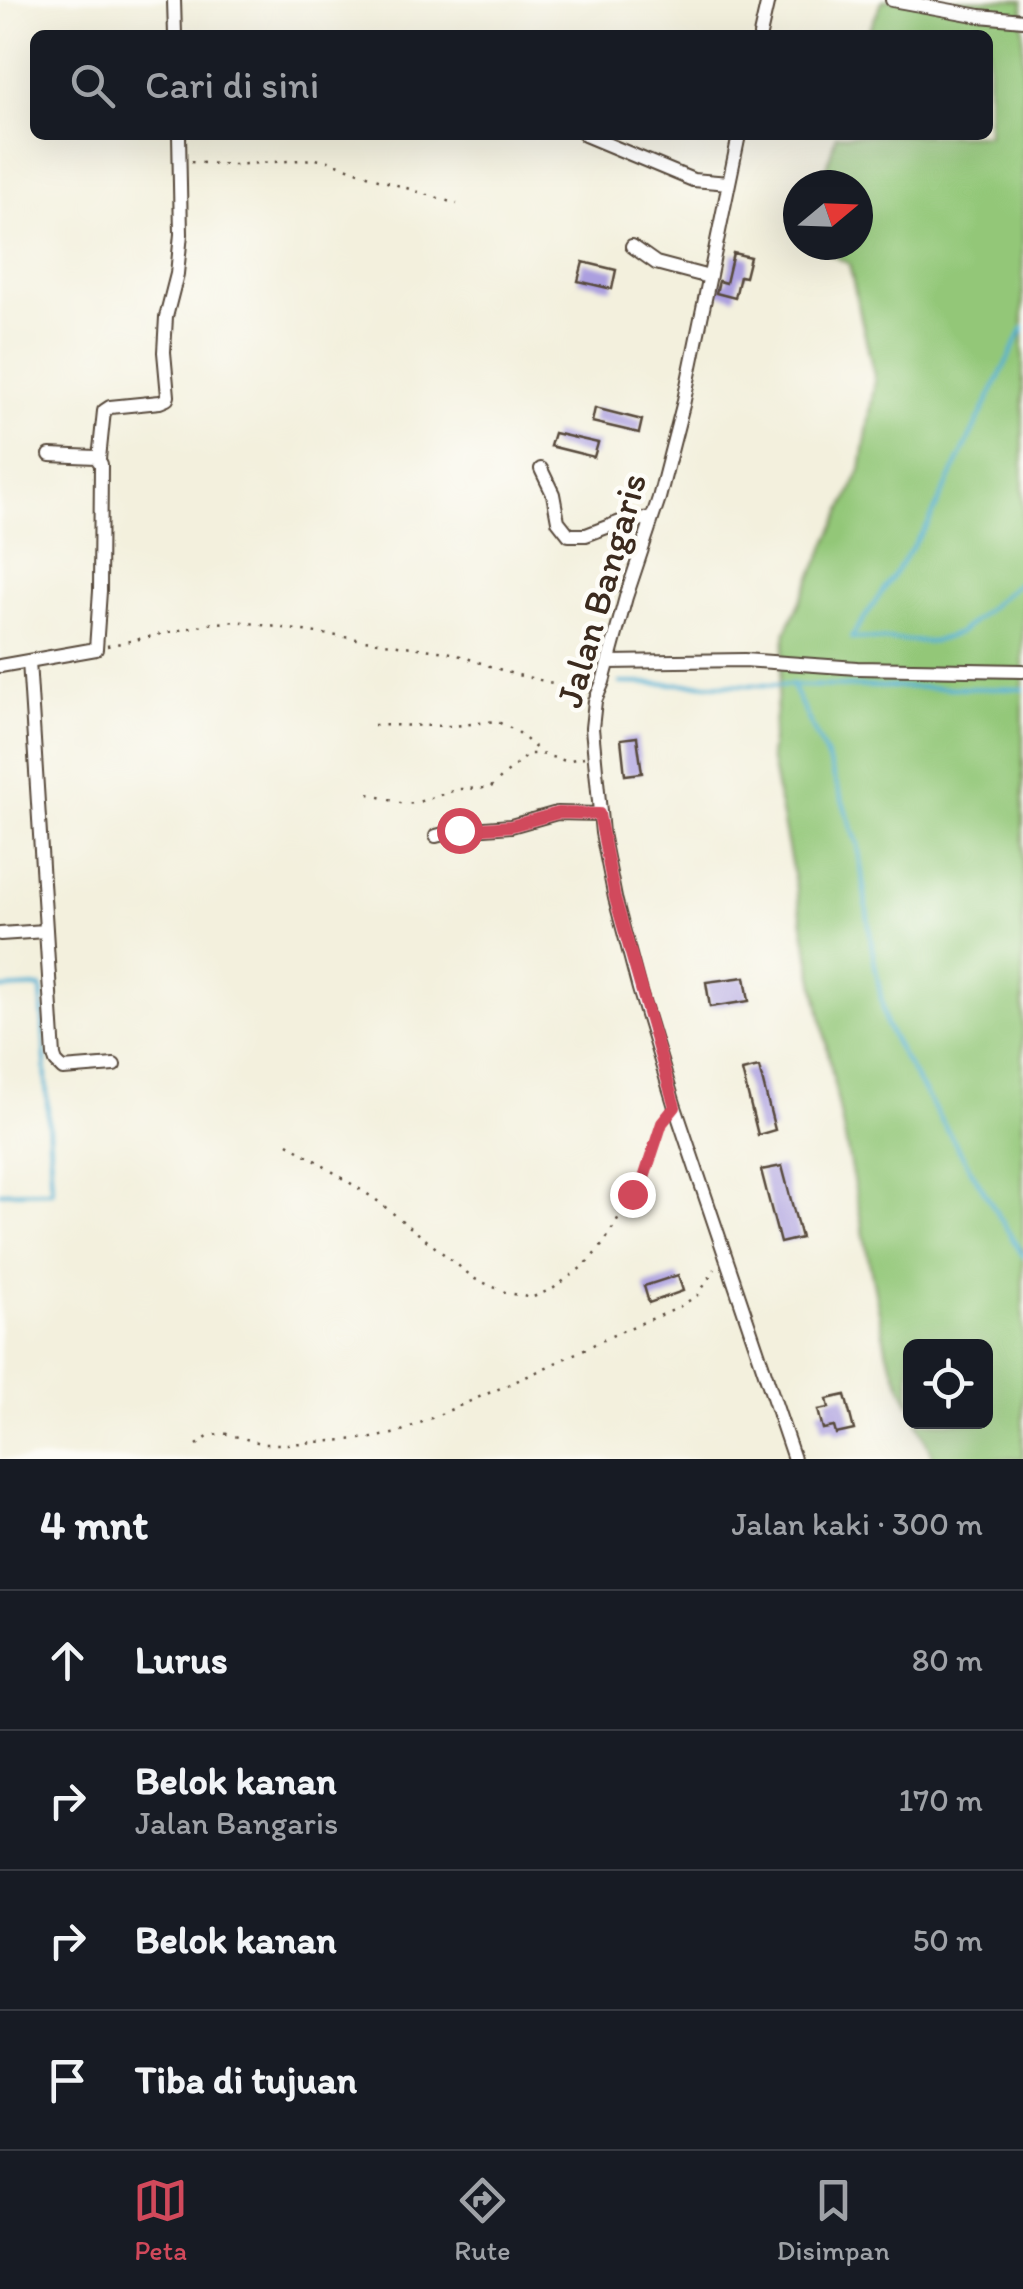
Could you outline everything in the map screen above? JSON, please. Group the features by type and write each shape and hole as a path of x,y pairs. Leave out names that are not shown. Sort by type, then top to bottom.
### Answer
{"street":[{"path":"174,0 175,30"},
{"path":"761,30 768,0"},
{"path":"892,0 1023,20"},
{"path":"0,666 96,649 102,494 99,460 104,410 160,402 168,396 164,352 180,234 179,140"},
{"path":"597,140 692,180 729,183"},
{"name":"Jalan Bangaris","path":"738,140 683,405 592,711 599,814 615,898 675,1107 794,1459"},
{"path":"632,246 656,263 709,276"},
{"path":"50,456 89,456 99,460"},
{"path":"541,469 553,494 558,521 569,535 586,535 620,522 652,518"},
{"path":"30,660 56,1062 63,1069 114,1065"},
{"path":"609,662 744,660 857,668 1023,671"},
{"path":"436,836 511,826 558,813 599,814"},
{"path":"0,934 46,931"}],"path":[{"path":"180,161 234,165 330,161 457,204"},
{"path":"96,649 236,620 452,653 513,674 598,694"},
{"path":"374,725 454,726 496,721 518,732 541,754"},
{"path":"369,794 404,804 415,803 458,789 490,788 528,754 566,761 594,753"},
{"path":"288,1143 375,1199 475,1279 531,1298 554,1288 585,1265 604,1242 644,1178 662,1123 675,1107"},
{"path":"196,1445 223,1433 265,1444 397,1433 676,1309 698,1295 726,1258"}],"green space":[{"path":"883,0 1023,0 1023,1459 934,1459 920,1429 993,1429 993,1339 903,1339 903,1390 887,1353 770,756 786,631 861,470 875,380 849,264 841,260 873,260 873,170 826,170 835,140 993,140 993,30 869,30"}],"building":[{"path":"733,253 750,257 735,298 716,293 719,281 726,283"},
{"path":"583,262 616,270 612,289 578,281"},
{"path":"595,408 642,420 639,433 592,422"},
{"path":"554,433 598,443 594,457 550,446"},
{"path":"637,737 642,773 625,775 621,739"},
{"path":"745,977 749,1001 710,1007 706,982"},
{"path":"759,1067 775,1130 758,1135 742,1071"},
{"path":"782,1166 801,1238 780,1243 761,1170"},
{"path":"678,1275 683,1291 649,1303 644,1286"},
{"path":"845,1395 854,1430 836,1434 834,1427 823,1429 818,1410 829,1408 827,1399"}],"waterway":[{"path":"1023,328 928,524 851,638 933,642 959,633 1023,579"},
{"path":"620,683 1023,689"},
{"path":"791,684 826,755 858,844 886,1025 1023,1256"},
{"path":"0,989 41,987 52,1191 0,1192"}],"route":[{"path":"459,830 511,826 558,813 599,814 615,898 675,1107 662,1123 644,1178 632,1194"}]}
